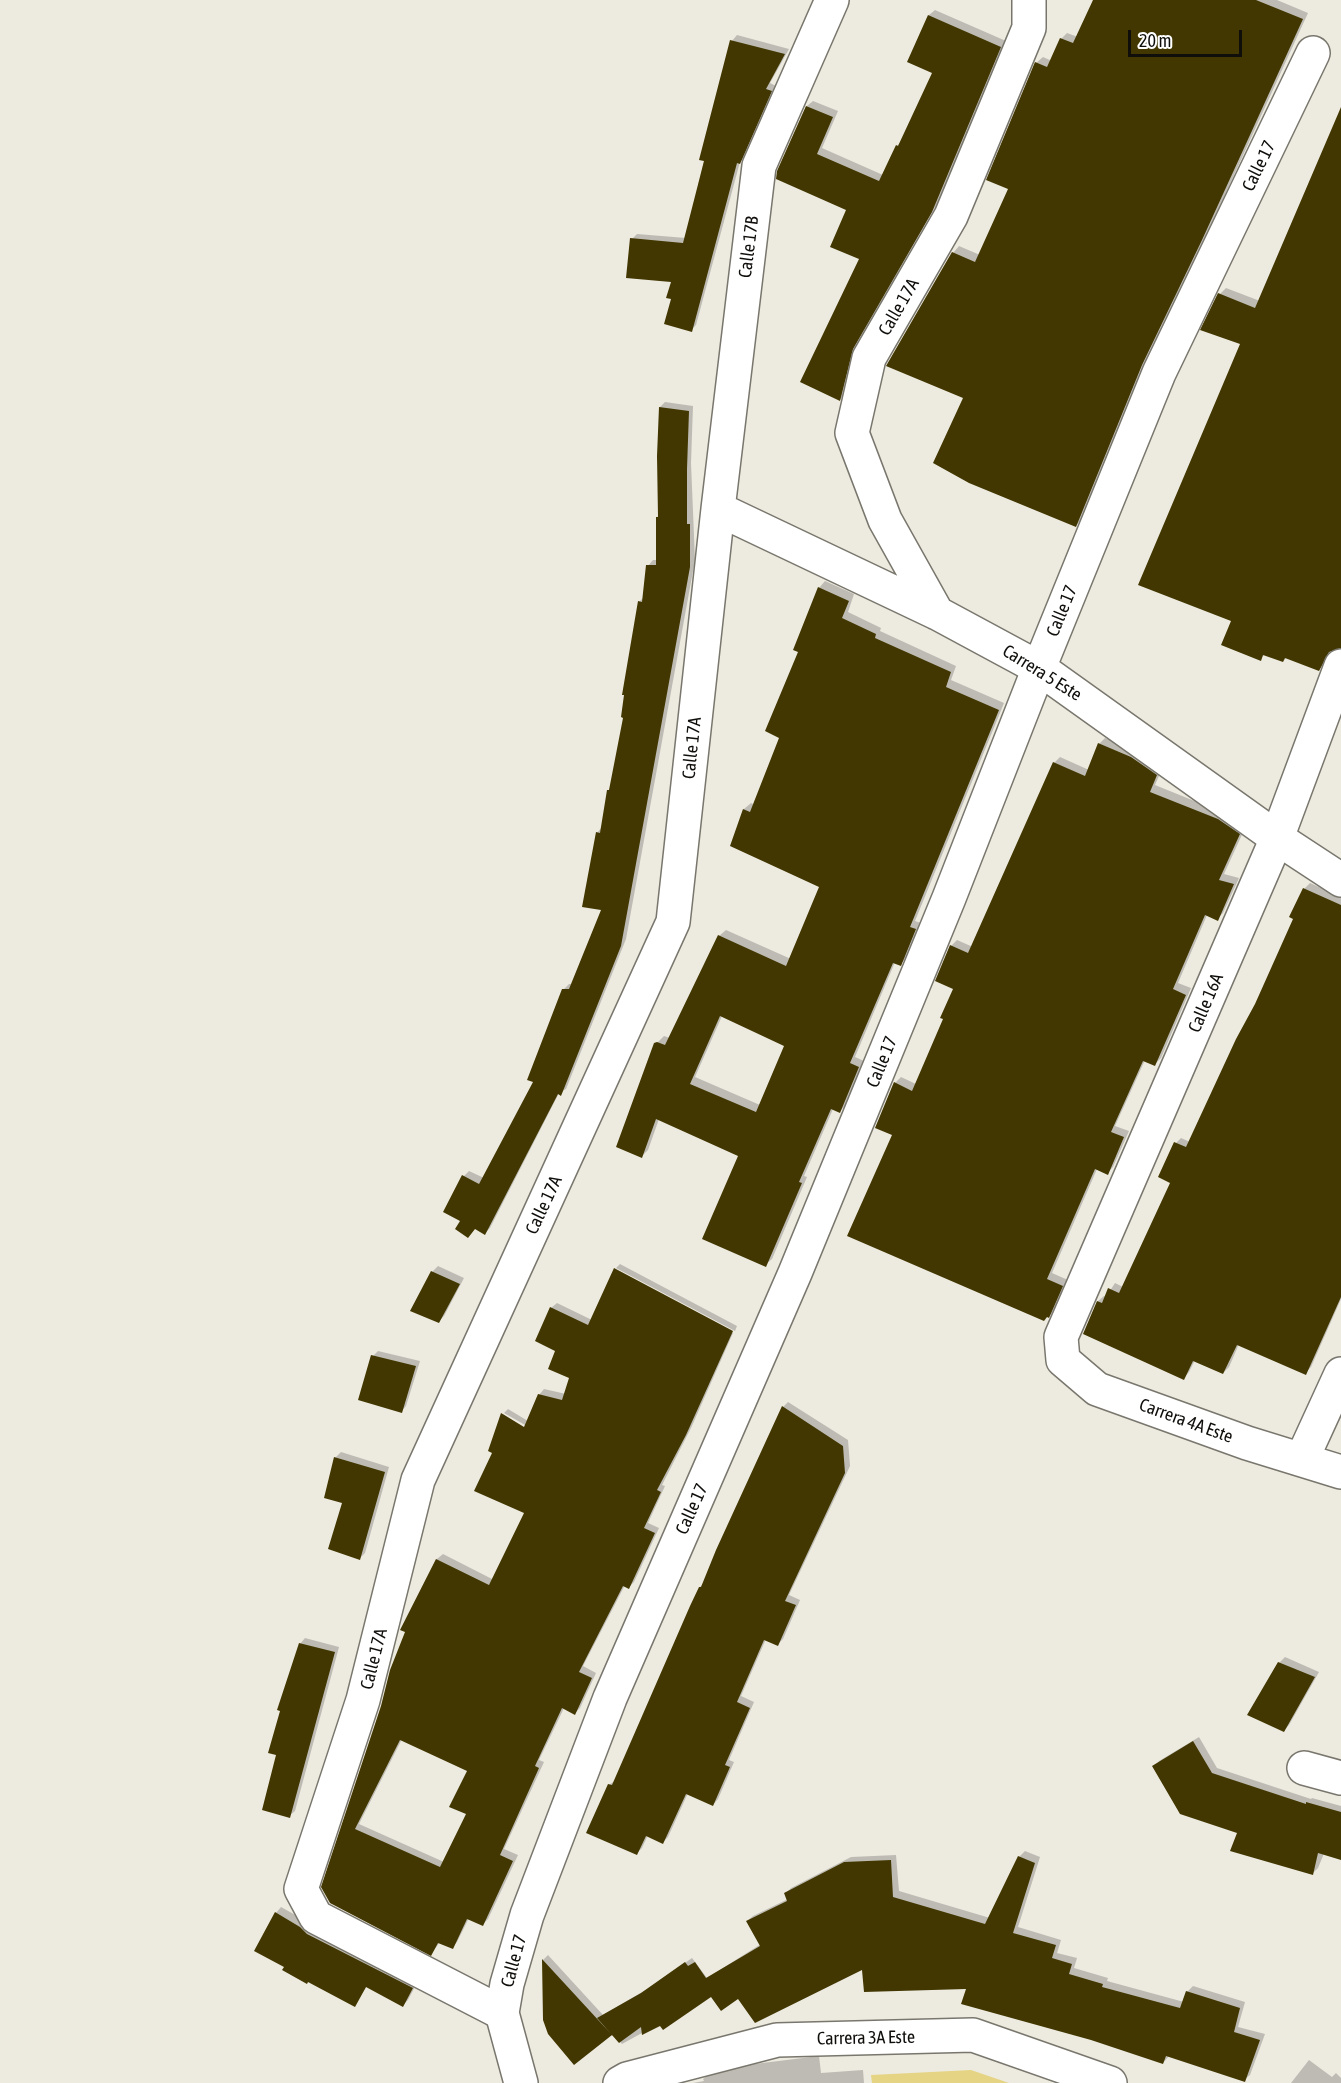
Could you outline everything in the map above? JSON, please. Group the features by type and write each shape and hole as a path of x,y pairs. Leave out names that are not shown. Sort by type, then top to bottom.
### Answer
{"street":[{"name":"Calle 17B","path":"718,508 759,166 831,0"},
{"name":"Calle 17A","path":"937,613 885,520 852,433 869,358 951,216 1029,28 1029,0"},
{"name":"Calle 17","path":"521,2083 502,2013 507,1984 527,1915 610,1698 800,1262 949,898 1039,668 1159,373 1313,53"},
{"name":"Carrera 5 Este","path":"718,508 937,613 1039,668 1277,838 1341,880"},
{"name":"Calle 17A","path":"502,2013 315,1917 301,1889 363,1700 418,1480 673,922 718,508"},
{"name":"Calle 16A","path":"1061,1337 1277,838 1341,666"},
{"name":"Carrera 4A Este","path":"1061,1337 1063,1359 1097,1389 1247,1443 1341,1472"},
{"path":"1302,1460 1341,1374"},
{"path":"1304,1768 1341,1779"},
{"name":"Carrera 3A Este","path":"620,2083 627,2079 777,2040 973,2036 1110,2083"}],"shaded area":[{"path":"971,2070 1009,2083 872,2083 871,2075"}],"building":[{"path":"1093,0 1256,0 1303,19 1142,365 1076,527 969,483 933,463 963,398 886,366 952,252 975,262 1008,189 986,180 1035,62 1047,67 1060,38 1073,43"},
{"path":"928,15 1001,47 932,212 853,349 840,401 800,382 859,259 830,247 846,210 776,179 777,171 806,106 833,117 817,154 879,181 932,73 907,62"},
{"path":"730,40 785,54 766,89 772,91 740,164 737,163 692,332 664,324 671,299 666,298 671,282 626,278 630,238 683,243 704,161 699,160"},
{"path":"1341,107 1341,648 1329,652 1319,671 1285,658 1283,662 1263,655 1261,661 1221,645 1231,621 1138,585 1240,344 1200,330 1218,293 1255,308"},
{"path":"659,407 689,411 687,524 690,524 690,567 621,946 561,1096 558,1094 485,1235 475,1229 468,1238 455,1229 460,1221 443,1212 462,1175 479,1184 533,1082 527,1080 562,989 569,989 601,910 582,907 596,832 600,833 623,718 621,717 624,695 622,695 638,601 642,602 646,565 656,565"},
{"path":"818,587 849,601 842,618 876,634 875,638 951,672 946,687 999,710 910,927 916,929 901,966 893,963 850,1063 859,1067 840,1113 831,1109 799,1182 802,1183 766,1267 702,1239 738,1156 656,1119 642,1158 616,1147 654,1043 665,1045 718,935 786,966 819,887 730,846 743,809 750,812 779,738 765,731 798,652 793,650","holes":["720,1016 784,1046 756,1112 690,1084"]},
{"path":"1098,743 1131,757 1157,775 1150,792 1218,819 1240,834 1219,880 1234,884 1218,921 1205,915 1173,989 1186,995 1155,1066 1143,1061 1111,1132 1124,1137 1108,1175 1095,1169 1047,1279 1063,1286 1049,1318 1047,1317 1044,1321 847,1236 892,1135 875,1128 894,1082 912,1091 943,1019 940,1018 953,989 935,981 950,945 968,953 1053,762 1085,776"},
{"path":"1303,888 1341,905 1341,1297 1306,1375 1237,1345 1223,1374 1193,1361 1184,1380 1083,1334 1097,1301 1102,1303 1108,1288 1119,1293 1170,1183 1158,1177 1174,1142 1186,1147 1236,1039 1255,1004 1293,919 1289,917"},
{"path":"614,1268 733,1331 686,1435 657,1490 661,1492 644,1528 655,1533 629,1589 623,1586 579,1672 592,1678 575,1715 562,1708 535,1766 539,1768 500,1855 513,1861 483,1926 467,1919 453,1949 438,1943 431,1956 330,1903 321,1887 381,1706 390,1670 405,1632 400,1630 436,1559 489,1585 524,1513 474,1491 492,1453 488,1451 501,1413 524,1427 538,1394 562,1400 569,1378 548,1369 555,1351 535,1341 550,1307 588,1325","holes":["400,1740 467,1771 449,1807 466,1814 440,1867 355,1829"]},
{"path":"431,1271 460,1284 439,1323 410,1311"},
{"path":"371,1355 416,1366 402,1413 358,1400"},
{"path":"782,1406 843,1446 845,1473 785,1601 796,1605 778,1646 764,1640 737,1702 750,1708 725,1765 730,1767 713,1806 686,1794 663,1844 646,1836 637,1855 586,1833 608,1784 612,1785 690,1606 701,1587"},
{"path":"334,1457 385,1472 360,1560 328,1549 342,1503 324,1498"},
{"path":"299,1643 335,1652 290,1818 262,1810 276,1755 268,1753 280,1711 277,1710"},
{"path":"1278,1662 1315,1677 1284,1732 1247,1715"},
{"path":"1193,1741 1212,1773 1306,1804 1306,1802 1341,1812 1341,1860 1318,1853 1313,1875 1230,1851 1237,1833 1180,1814 1152,1766"},
{"path":"1018,1856 1035,1863 1013,1933 1056,1945 1052,1958 1072,1964 1069,1974 1103,1984 1102,1987 1180,2008 1186,1991 1240,2008 1234,2032 1260,2040 1245,2082 1166,2056 1163,2064 1091,2040 961,2004 966,1989 864,1992 862,1970 755,2023 738,1999 721,2011 711,1997 663,2030 660,2026 642,2035 641,2027 619,2043 597,2018 641,1993 685,1962 688,1966 695,1962 706,1978 760,1946 746,1921 787,1901 784,1893 844,1862 891,1860 893,1897 985,1924"},
{"path":"275,1912 300,1927 307,1934 413,1988 403,2007 366,1987 355,2007 308,1982 307,1984 282,1970 284,1967 254,1951"},
{"path":"542,1959 612,2035 574,2065 548,2034 543,2020"}]}
